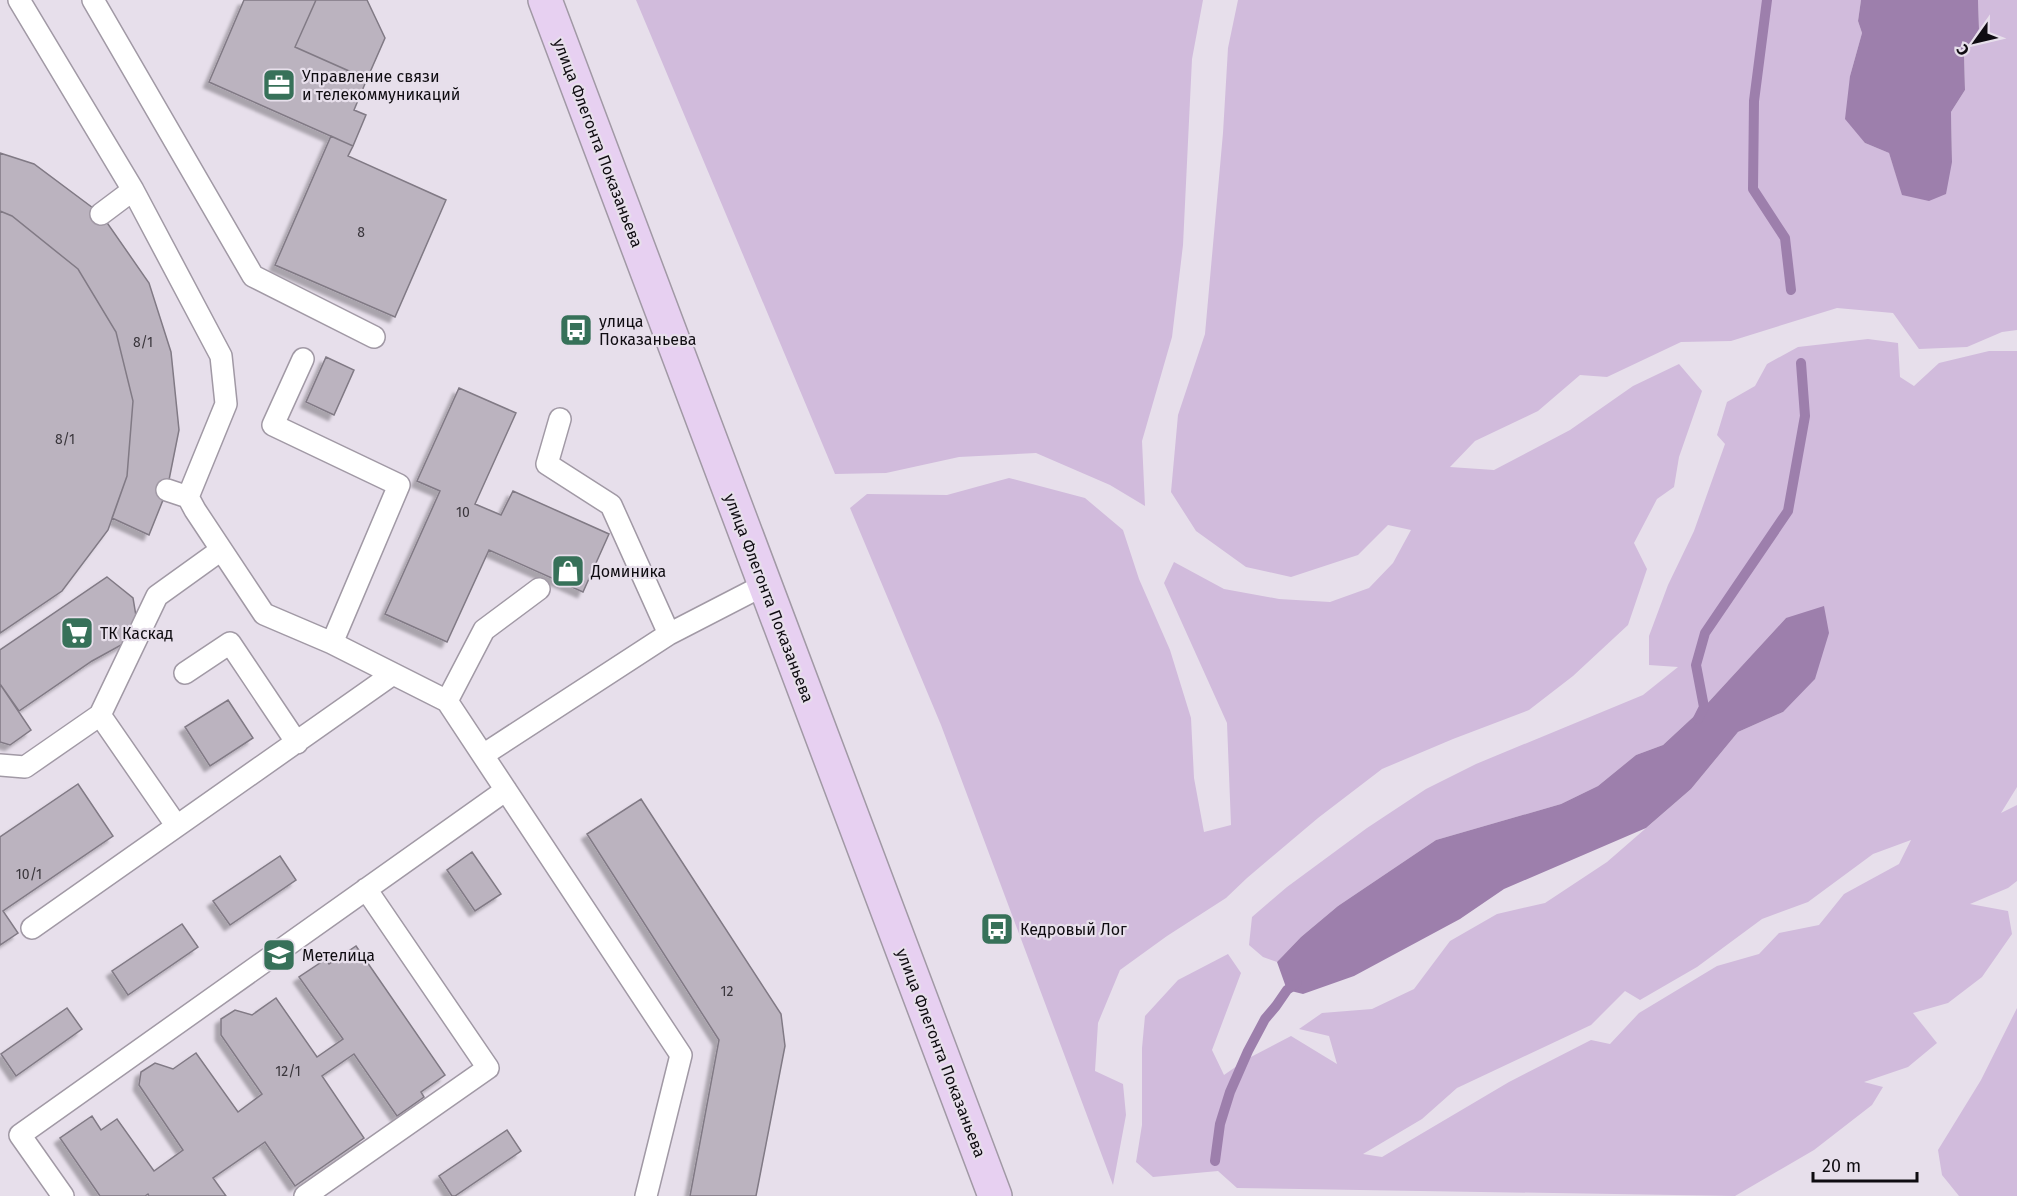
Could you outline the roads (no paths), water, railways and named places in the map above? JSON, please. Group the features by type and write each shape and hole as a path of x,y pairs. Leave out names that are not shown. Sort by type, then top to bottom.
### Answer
{"main road":[{"name":"улица Флегонта Показаньева","path":"545,0 996,1196"}],"lane":[{"path":"19,0 134,190 221,356 226,404 188,497"},
{"path":"93,0 253,276 374,338"},
{"path":"101,214 134,190"},
{"path":"303,358 273,425 399,485 332,643"},
{"path":"561,419 547,464 611,505 669,634"},
{"path":"167,490 188,497 264,614 332,643 447,701 681,1055 646,1196"},
{"path":"0,765 25,767 100,715 157,596 221,550"},
{"path":"483,755 669,634 764,585"},
{"path":"447,701 484,630 539,589"},
{"path":"185,673 230,643 297,743"},
{"path":"32,928 393,674"},
{"path":"100,715 176,825"},
{"path":"63,1196 20,1135 506,790"},
{"path":"305,1196 488,1068 366,889"}],"waterway":[{"path":"1767,0 1754,101 1753,189 1785,238 1791,290"},
{"path":"1698,719 1704,707 1696,665 1705,633 1788,511 1805,416 1801,363"},
{"path":"1215,1161 1220,1124 1230,1092 1248,1051 1265,1019 1287,990 1297,983"}],"place":[{"name":"Управление связи и телекоммуникаций","path":"279,85"},
{"name":"улица Показаньева","path":"576,330"},
{"name":"Доминика","path":"568,571"},
{"name":"ТК Каскад","path":"77,633"},
{"name":"Кедровый Лог","path":"997,929"},
{"name":"Метелица","path":"279,955"}]}
